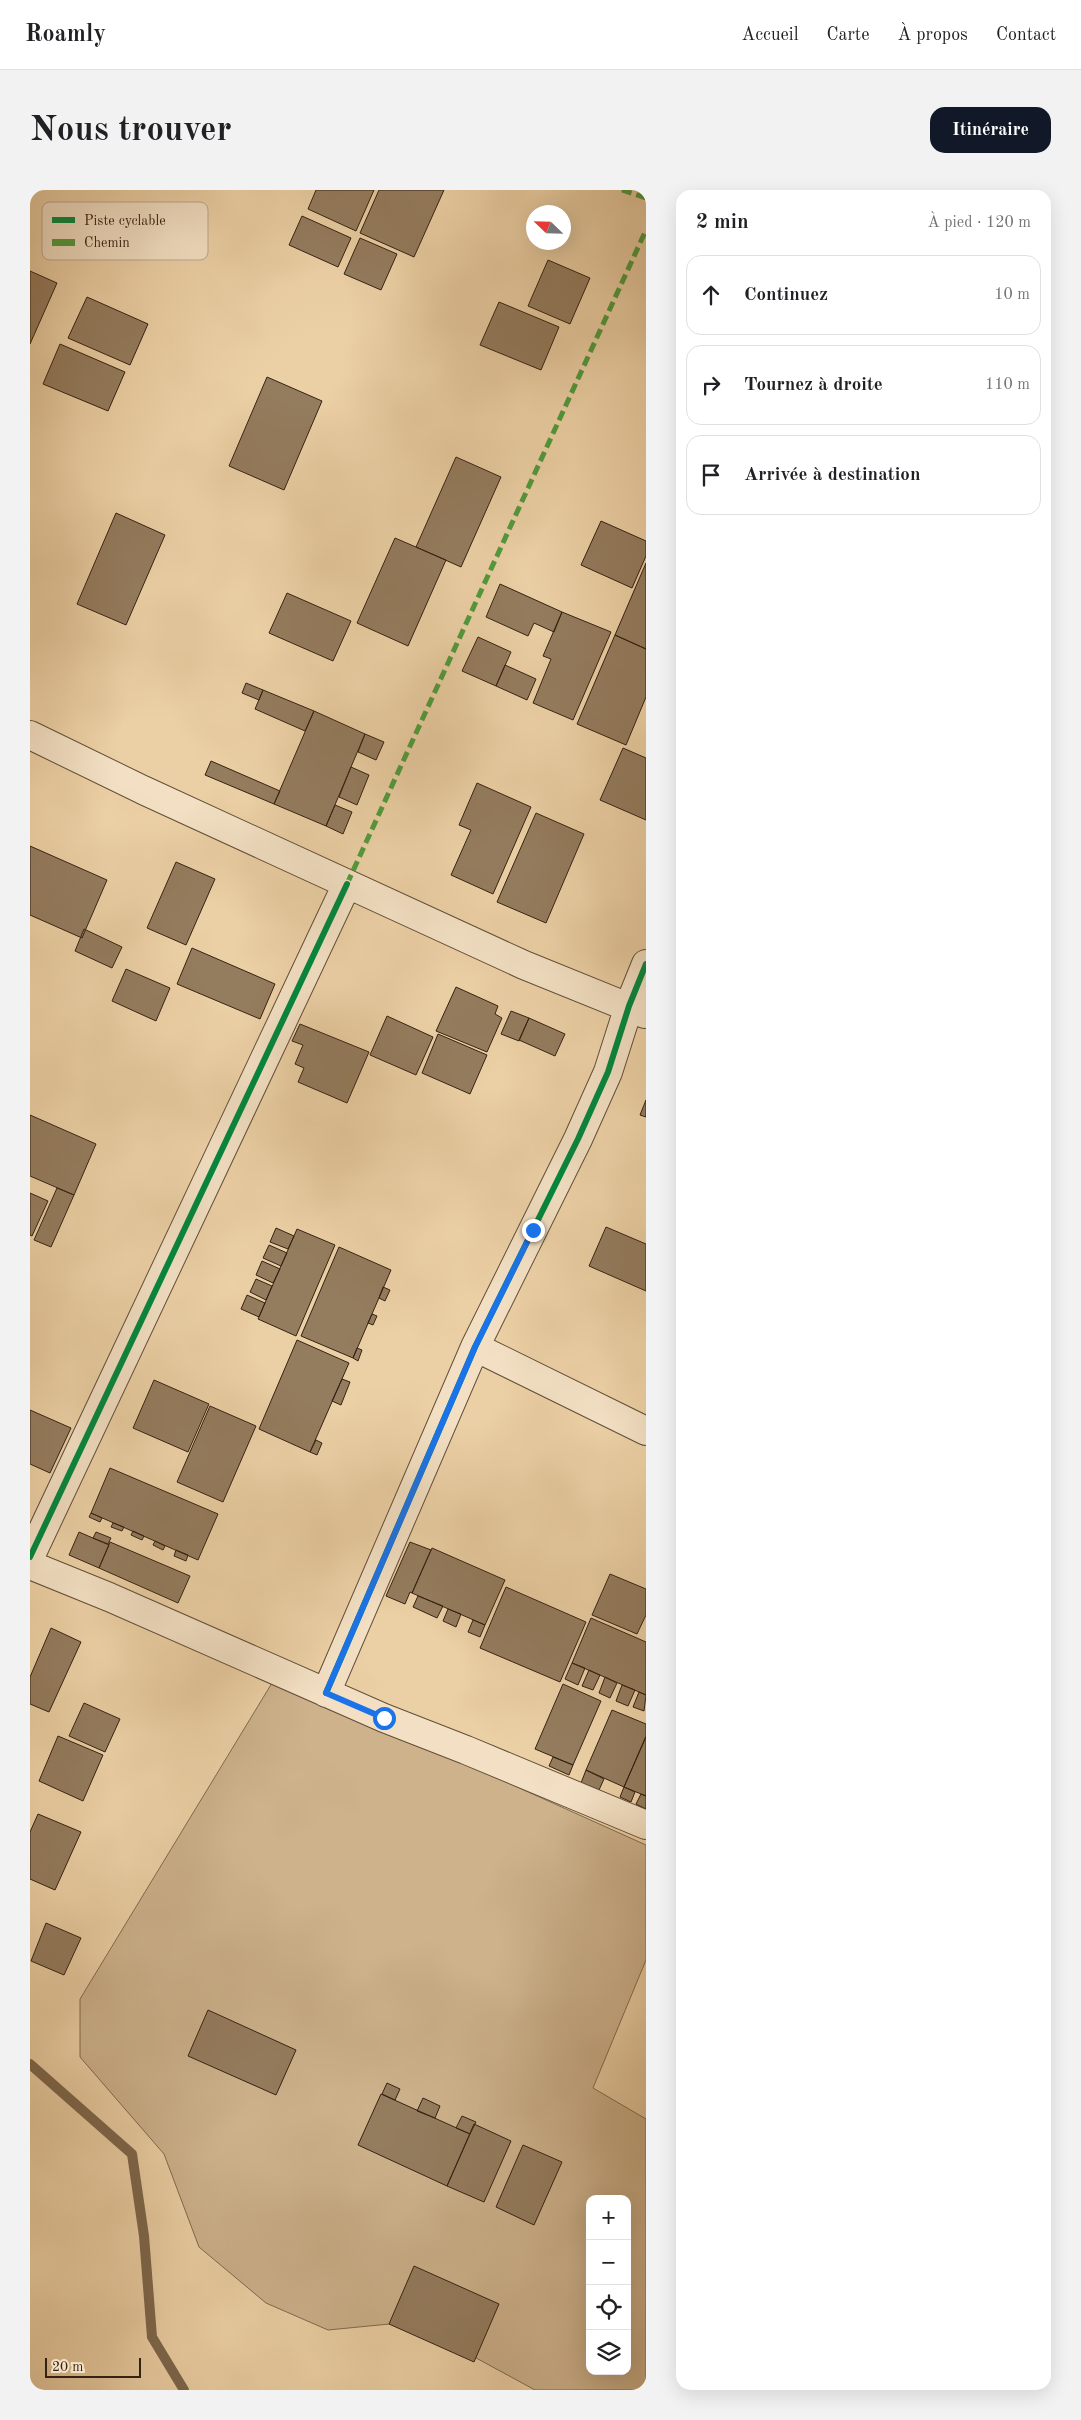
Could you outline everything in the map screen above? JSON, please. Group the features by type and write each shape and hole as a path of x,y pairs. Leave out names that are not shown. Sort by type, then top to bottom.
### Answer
{"street":[{"path":"30,735 524,965 638,1010"},
{"path":"30,1557 347,884"},
{"path":"326,1693 475,1347 578,1138 638,1010 646,964"},
{"path":"475,1347 646,1431"},
{"path":"30,1565 109,1597 384,1718 646,1825"}],"shaded area":[{"path":"275,1678 646,1845 646,1960 593,2088 646,2119 646,2390 535,2390 410,2322 328,2330 266,2303 199,2247 164,2154 80,2057 80,1999"}],"building":[{"path":"316,190 374,190 356,231 308,209"},
{"path":"379,190 444,190 414,257 360,233"},
{"path":"302,216 351,238 338,267 289,245"},
{"path":"360,238 397,254 381,290 344,274"},
{"path":"548,260 590,278 570,324 528,306"},
{"path":"30,271 57,283 30,344"},
{"path":"87,297 148,324 130,365 68,338"},
{"path":"499,302 559,327 541,370 480,345"},
{"path":"60,344 125,372 108,411 43,384"},
{"path":"267,377 322,401 284,490 229,466"},
{"path":"456,457 501,477 461,567 416,547"},
{"path":"116,513 165,535 126,625 77,604"},
{"path":"601,521 646,541 646,556 632,588 581,565"},
{"path":"395,538 446,560 408,646 357,623"},
{"path":"646,563 646,649 615,635"},
{"path":"500,584 562,612 554,632 534,623 528,636 486,617"},
{"path":"287,593 351,621 333,661 269,633"},
{"path":"562,612 611,632 573,720 533,703 551,659 543,656"},
{"path":"615,635 646,649 646,697 626,745 577,724"},
{"path":"478,637 511,652 496,686 462,671"},
{"path":"505,665 536,679 527,700 496,686"},
{"path":"246,683 263,690 259,700 242,693"},
{"path":"263,690 314,711 305,731 255,709"},
{"path":"314,711 365,734 326,826 274,804"},
{"path":"365,734 384,742 376,760 358,752"},
{"path":"623,748 646,758 646,820 600,800"},
{"path":"211,761 280,791 274,804 205,775"},
{"path":"351,767 369,775 357,805 339,797"},
{"path":"477,783 531,807 493,894 451,875 471,830 459,825"},
{"path":"335,805 352,812 343,834 326,826"},
{"path":"536,813 584,834 546,923 497,902"},
{"path":"30,846 107,880 82,938 30,915"},
{"path":"176,862 215,879 186,945 147,928"},
{"path":"84,929 122,947 112,968 75,951"},
{"path":"192,948 275,984 260,1019 177,984"},
{"path":"126,969 170,988 156,1021 112,1001"},
{"path":"456,987 498,1006 495,1014 502,1018 487,1052 436,1031"},
{"path":"511,1011 529,1018 519,1041 501,1034"},
{"path":"387,1016 433,1037 416,1075 370,1055"},
{"path":"529,1018 565,1034 555,1056 519,1040"},
{"path":"300,1024 369,1052 347,1103 298,1082 304,1068 295,1064 303,1045 292,1041"},
{"path":"438,1034 487,1055 470,1094 422,1073"},
{"path":"646,1100 646,1117 640,1115"},
{"path":"30,1115 96,1144 74,1195 30,1176"},
{"path":"57,1188 74,1195 51,1247 34,1240"},
{"path":"30,1193 48,1201 32,1236 30,1235"},
{"path":"606,1227 646,1244 646,1291 589,1266"},
{"path":"276,1228 294,1236 288,1249 270,1242"},
{"path":"297,1229 335,1245 296,1336 258,1319"},
{"path":"269,1245 287,1253 281,1266 263,1258"},
{"path":"339,1247 391,1270 353,1358 301,1336"},
{"path":"262,1261 280,1269 273,1283 256,1275"},
{"path":"256,1279 272,1286 266,1300 250,1292"},
{"path":"383,1287 390,1290 385,1301 379,1298"},
{"path":"247,1295 265,1303 259,1317 241,1309"},
{"path":"372,1314 377,1316 373,1325 368,1323"},
{"path":"297,1340 349,1363 310,1452 259,1429"},
{"path":"357,1348 362,1350 358,1361 353,1358"},
{"path":"342,1379 350,1382 341,1405 332,1401"},
{"path":"154,1380 209,1404 188,1452 133,1428"},
{"path":"210,1406 256,1426 223,1502 177,1482"},
{"path":"30,1410 71,1428 50,1473 30,1464"},
{"path":"316,1440 322,1443 317,1455 310,1452"},
{"path":"110,1468 218,1514 198,1560 91,1513"},
{"path":"91,1513 102,1518 100,1522 89,1517"},
{"path":"113,1523 124,1527 122,1531 111,1527"},
{"path":"133,1531 144,1536 142,1540 131,1535"},
{"path":"79,1532 109,1545 99,1568 69,1555"},
{"path":"96,1532 111,1538 108,1544 93,1538"},
{"path":"155,1541 165,1546 163,1550 153,1545"},
{"path":"110,1542 190,1576 178,1603 99,1568"},
{"path":"410,1542 431,1550 412,1593 410,1592 405,1604 386,1596"},
{"path":"432,1548 505,1580 485,1625 412,1593"},
{"path":"176,1550 188,1555 186,1561 174,1556"},
{"path":"610,1574 646,1589 646,1615 637,1634 592,1615"},
{"path":"506,1587 586,1622 560,1682 480,1648"},
{"path":"418,1596 443,1606 437,1618 413,1607"},
{"path":"448,1609 461,1614 456,1627 443,1621"},
{"path":"591,1618 646,1642 646,1695 572,1663"},
{"path":"473,1620 485,1625 480,1637 468,1632"},
{"path":"51,1628 81,1642 49,1712 30,1704 30,1677"},
{"path":"572,1663 585,1668 578,1685 565,1679"},
{"path":"589,1670 600,1675 593,1690 582,1686"},
{"path":"605,1677 617,1683 610,1698 599,1693"},
{"path":"563,1684 601,1701 573,1765 535,1749"},
{"path":"622,1685 635,1690 628,1706 616,1701"},
{"path":"639,1692 646,1695 644,1711 633,1707"},
{"path":"84,1703 120,1719 105,1752 69,1736"},
{"path":"612,1710 646,1724 646,1736 624,1787 586,1770"},
{"path":"58,1736 103,1755 83,1801 39,1781"},
{"path":"646,1737 646,1796 624,1787"},
{"path":"553,1757 573,1765 569,1775 549,1766"},
{"path":"586,1770 604,1779 599,1790 581,1783"},
{"path":"624,1787 635,1792 631,1802 620,1797"},
{"path":"641,1794 646,1796 646,1809 636,1804"},
{"path":"38,1814 81,1832 55,1890 30,1879 30,1832"},
{"path":"46,1923 81,1938 64,1975 31,1961"},
{"path":"208,2010 296,2050 276,2095 188,2056"},
{"path":"387,2083 400,2089 395,2100 382,2094"},
{"path":"381,2094 470,2134 447,2186 358,2145"},
{"path":"423,2098 440,2106 435,2118 417,2111"},
{"path":"462,2116 476,2122 470,2134 456,2128"},
{"path":"474,2124 511,2141 484,2202 447,2186"},
{"path":"523,2145 562,2162 534,2225 496,2207"},
{"path":"414,2266 499,2304 474,2362 389,2324"}],"waterway":[{"path":"30,2064 132,2154 144,2236 152,2337 184,2390"}],"marked path":[{"path":"622,190 646,198"},
{"path":"347,884 646,230"}],"cycle path":[{"path":"30,1557 347,884"},
{"path":"326,1693 475,1347 578,1139 608,1072 629,1006 646,964"}],"route":[{"path":"384,1718 326,1693 475,1347 533,1230"}]}
